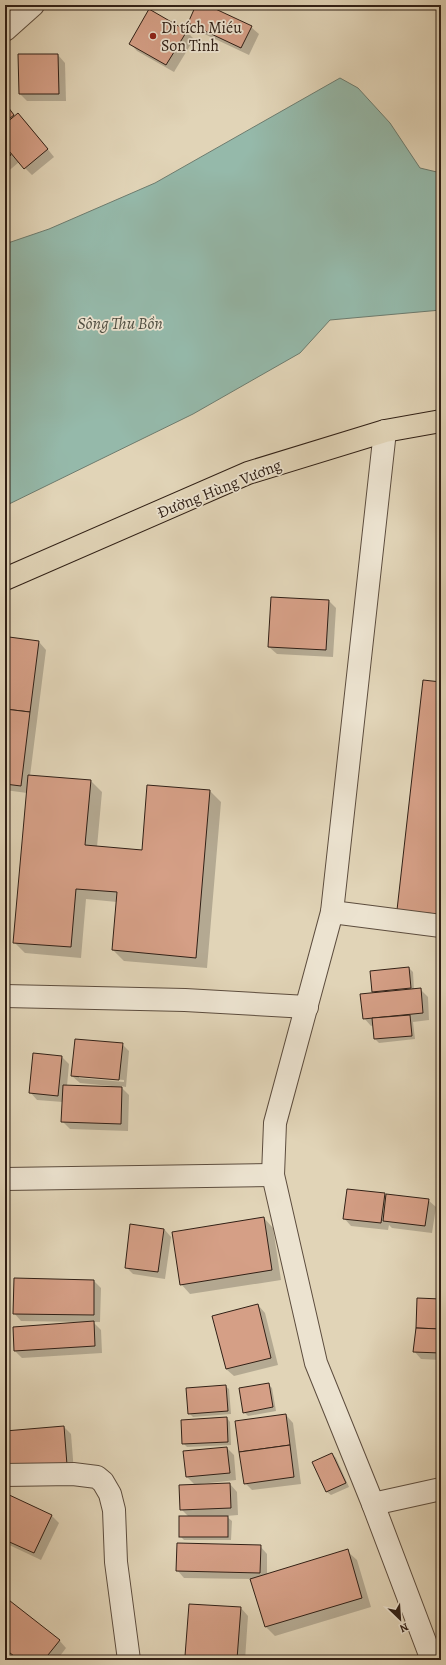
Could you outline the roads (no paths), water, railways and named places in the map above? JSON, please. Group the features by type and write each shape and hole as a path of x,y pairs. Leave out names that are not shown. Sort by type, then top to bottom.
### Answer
{"main road":[{"name":"Đường Hùng Vương","path":"5,579 248,473 385,431 441,421"}],"street":[{"path":"5,30 33,5"},
{"path":"385,431 332,912 275,1123 273,1174 316,1363 432,1660"},
{"path":"332,912 441,926"},
{"path":"5,996 185,1000 306,1008"},
{"path":"5,1179 273,1174"},
{"path":"5,1475 73,1474 97,1477 103,1482 110,1494 114,1510 116,1562 129,1660"},
{"path":"372,1504 441,1489"}],"water":[{"name":"Sông Thu Bồn","path":"340,78 358,88 390,123 420,168 441,173 441,310 330,320 300,353 193,414 5,506 5,244 49,229 155,183"}],"place":[{"name":"Di tích Miéu Son Tinh","path":"153,36"}]}
